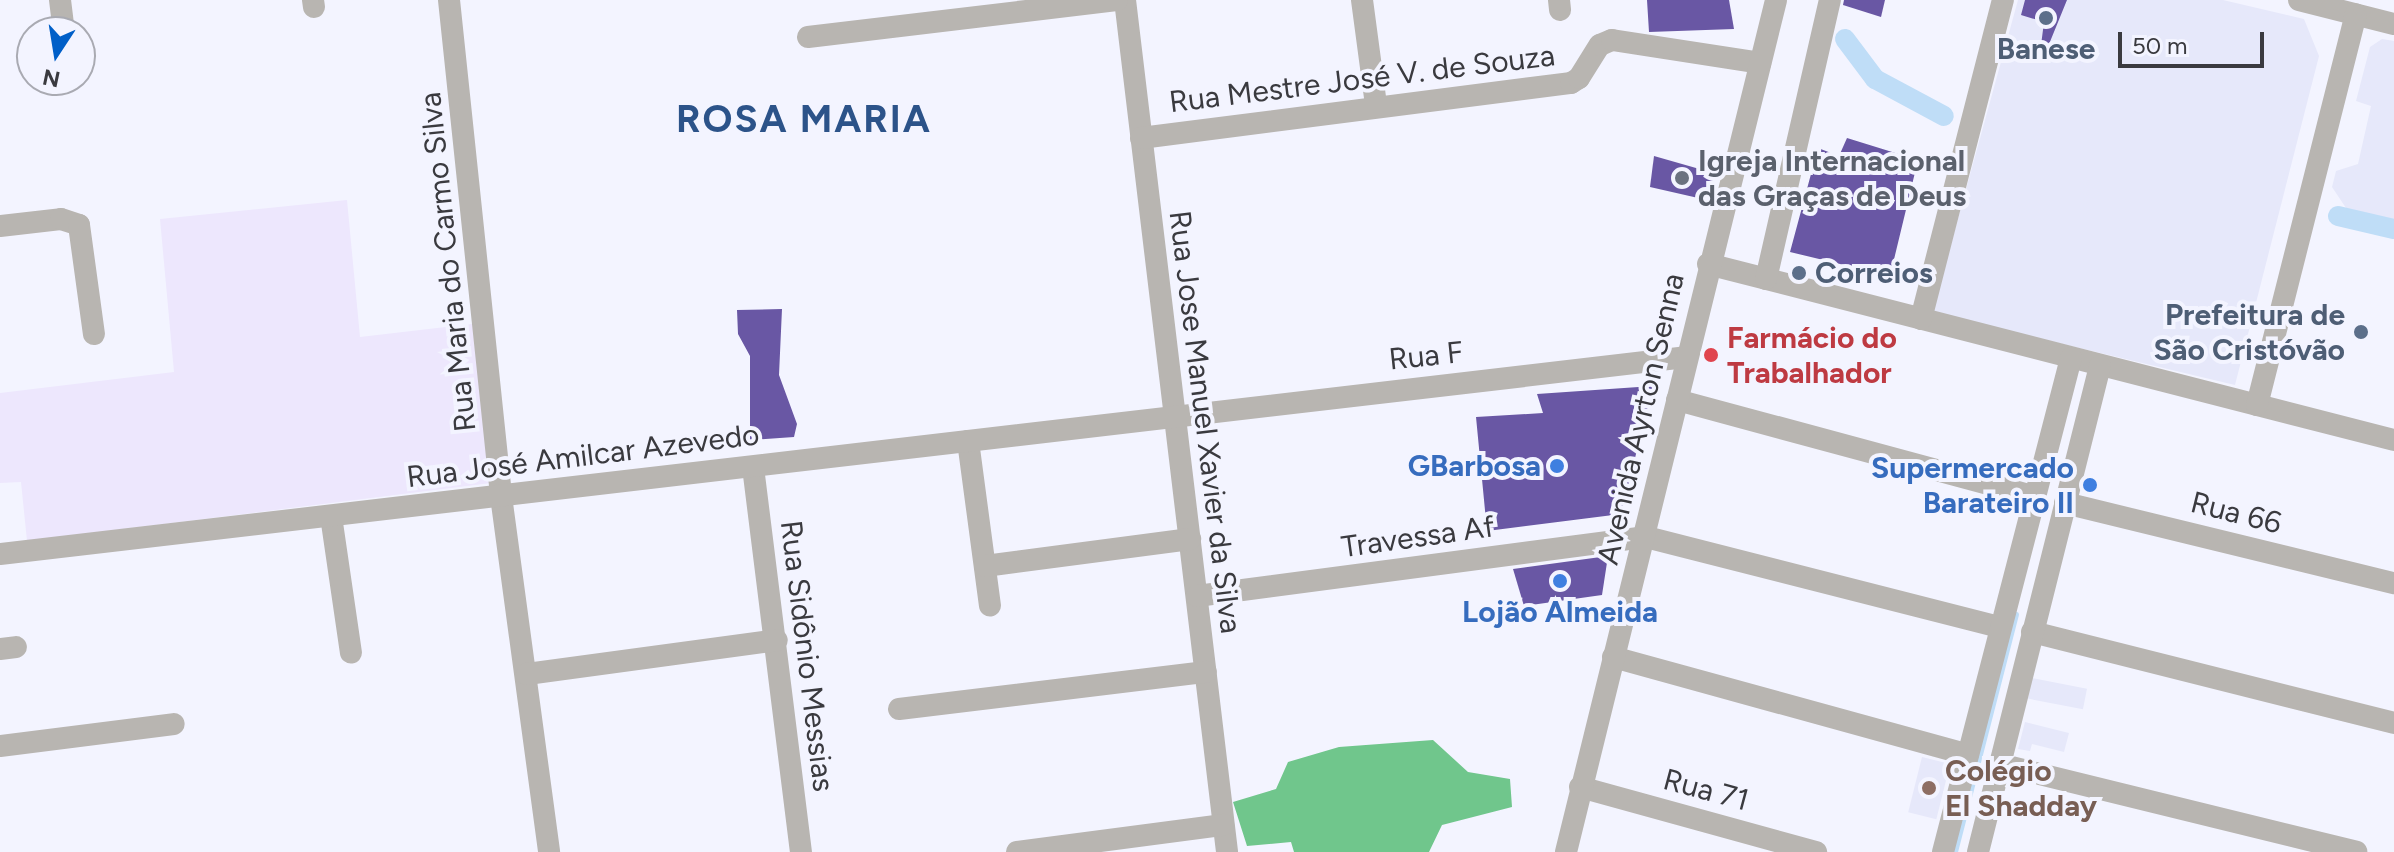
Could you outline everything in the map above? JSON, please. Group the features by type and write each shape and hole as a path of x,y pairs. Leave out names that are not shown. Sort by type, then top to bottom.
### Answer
{"street":[{"name":"Rua Maria do Carmo Silva","path":"449,0 501,496 549,852"},
{"path":"808,37 1117,0"},
{"name":"Rua Jose Manuel Xavier da Silva","path":"1125,0 1172,414 1227,852"},
{"path":"1362,0 1376,105"},
{"name":"Avenida Ayrton Senna","path":"1566,852 1613,657 1646,537 1708,264 1776,0"},
{"path":"1766,279 1830,0"},
{"path":"1921,319 2003,0"},
{"path":"2299,0 2394,24"},
{"path":"2257,405 2356,14"},
{"name":"Rua Mestre José V. de Souza","path":"1141,138 1376,105 1571,83 1579,78 1603,43 1612,40 1760,63"},
{"path":"0,226 61,219 79,225 94,334"},
{"path":"1708,264 2394,440"},
{"name":"Rua F","path":"1172,414 1686,357"},
{"path":"1943,852 2071,358"},
{"path":"1978,852 2100,366"},
{"path":"1677,400 2033,496"},
{"name":"Rua José Amilcar Azevedo","path":"0,554 753,467 1172,414"},
{"path":"968,441 990,606"},
{"name":"Rua Sidônio Messias","path":"753,467 777,640 801,852"},
{"name":"Rua 66","path":"2065,503 2394,583"},
{"path":"331,516 351,653"},
{"path":"1646,537 2000,627"},
{"name":"Travessa Af","path":"1197,596 1646,537"},
{"path":"985,566 1190,539"},
{"path":"2032,632 2394,723"},
{"path":"527,674 777,640"},
{"path":"1613,657 1968,755"},
{"path":"899,709 1206,672"},
{"path":"0,746 174,724"},
{"path":"1999,764 2356,852"},
{"name":"Rua 71","path":"1580,787 1816,852"},
{"path":"1952,817 1984,824"},
{"path":"1017,852 1223,825"}],"shaded area":[{"path":"2018,0 2223,0 2304,19 2319,56 2235,385 1932,313"},
{"path":"2382,39 2394,41 2394,220 2346,208 2332,187 2336,171 2358,164 2371,106 2356,101 2370,47"},
{"path":"347,200 360,337 480,323 499,482 27,541 21,482 0,483 0,393 174,372 160,219"},
{"name":"Colégio El Shadday","path":"2032,678 2087,689 2083,709 2028,699"},
{"name":"Colégio El Shadday","path":"2025,722 2069,733 2064,752 2032,744 2030,751 2018,749"},
{"name":"Colégio El Shadday","path":"1922,757 1950,764 1936,819 1908,812"}],"green space":[{"path":"1433,740 1468,772 1510,779 1512,807 1442,825 1429,852 1294,852 1291,842 1247,846 1233,802 1276,789 1288,762 1339,747"}],"building":[{"path":"1647,0 1729,0 1734,29 1649,32"},
{"path":"1844,0 1885,0 1881,17 1843,5"},
{"name":"Banese","path":"2025,0 2067,0 2045,54 2040,53 2044,22 2021,15"},
{"path":"1847,138 1918,160 1890,276 1790,252 1818,148 1839,156"},
{"name":"Igreja Internacional das Graças de Deus","path":"1654,156 1710,172 1714,184 1707,200 1650,187"},
{"path":"782,309 779,375 797,424 794,437 750,440 750,356 738,334 737,310"},
{"name":"GBarbosa","path":"1653,386 1621,514 1487,531 1476,417 1543,413 1537,394"},
{"name":"Lojão Almeida","path":"1608,556 1602,595 1524,606 1513,569"}],"waterway":[{"path":"1845,39 1875,79 1944,116"},
{"path":"2338,216 2394,229"},
{"path":"1955,852 2016,615"}],"place":[{"name":"Banese","path":"2046,18"},
{"name":"Igreja Internacional das Graças de Deus","path":"1682,178"},
{"name":"Correios","path":"1799,273"},
{"name":"Prefeitura de São Cristóvão","path":"2361,332"},
{"name":"Farmácio do Trabalhador","path":"1711,355"},
{"name":"GBarbosa","path":"1557,466"},
{"name":"Supermercado Barateiro II","path":"2090,485"},
{"name":"Lojão Almeida","path":"1560,581"},
{"name":"Colégio El Shadday","path":"1929,788"}],"district":[{"name":"ROSA MARIA","path":"804,120"}]}
